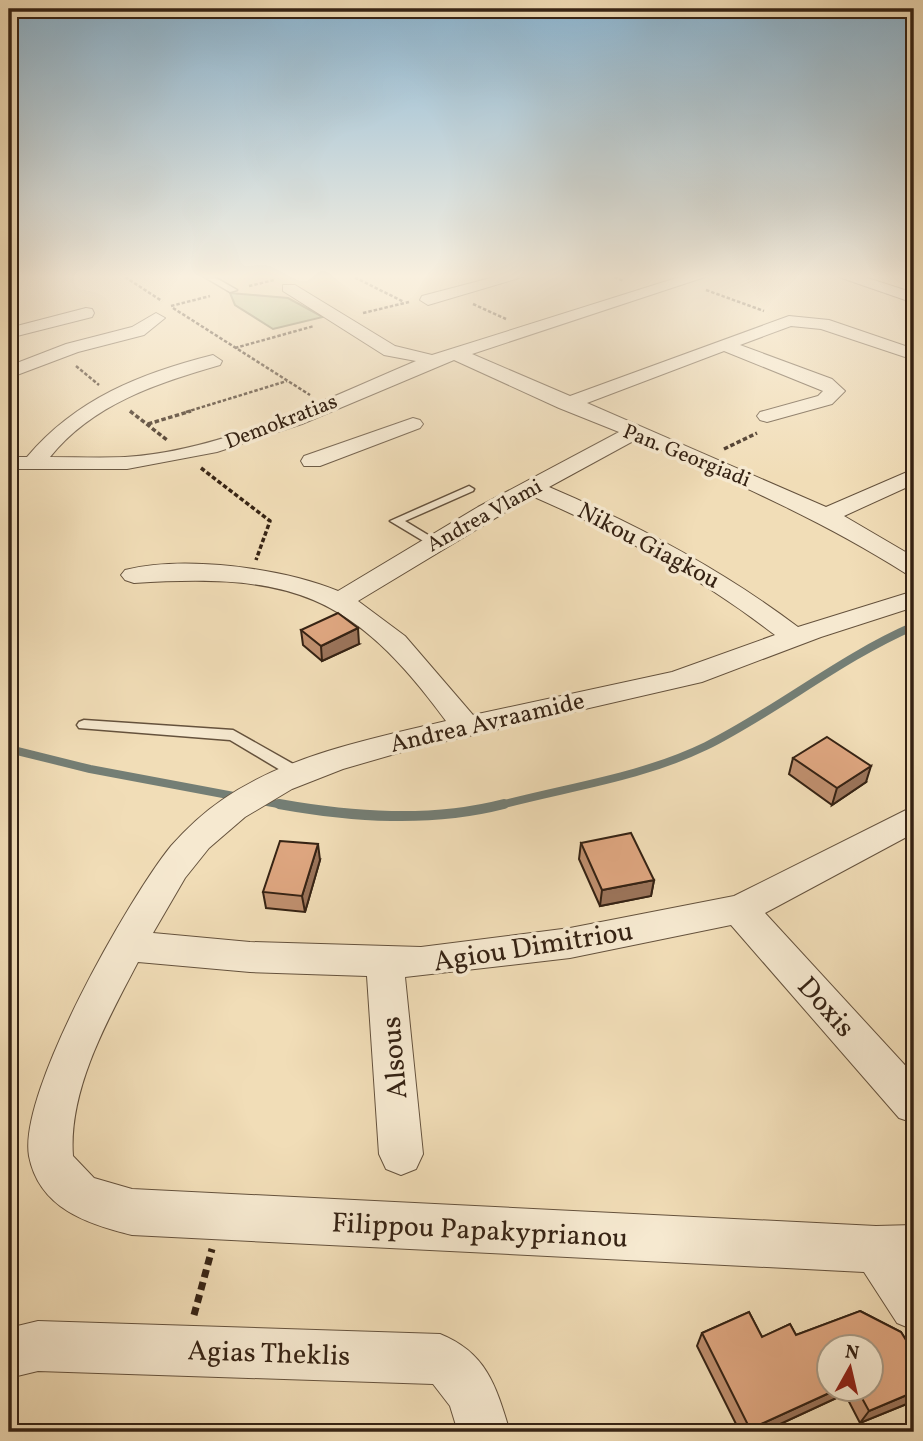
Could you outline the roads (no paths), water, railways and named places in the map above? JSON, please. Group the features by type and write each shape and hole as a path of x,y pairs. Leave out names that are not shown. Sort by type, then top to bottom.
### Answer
{"street":[{"path":"9,372 94,342"},
{"path":"376,342 390,351 432,361"},
{"name":"Demokratias","path":"9,463 127,463 184,454 335,415 432,361 489,342"},
{"path":"566,404 731,342"},
{"path":"877,342 914,355"},
{"path":"723,345 825,383 835,391 825,400 767,416"},
{"name":"Pan. Georgiadi","path":"454,353 566,404 827,515 914,568"},
{"path":"32,464 58,432 103,401 134,384 213,361"},
{"path":"335,415 369,439"},
{"path":"312,461 412,424"},
{"name":"Andrea Vlami","path":"338,602 434,543 633,433"},
{"path":"827,515 914,476"},
{"name":"Nikou Giagkou","path":"532,488 621,527 687,560 742,596 795,637"},
{"path":"134,575 198,572 234,574 287,584 338,602 366,617 393,640 427,676 465,725"},
{"name":"Andrea Avraamide","path":"128,946 174,868 198,838 227,813 262,790 298,773 349,755 465,725 678,679 753,656 795,637 914,599"},
{"name":"Agiou Dimitriou","path":"128,946 250,957 385,963 516,952 739,909 768,897 914,818"},
{"name":"Doxis","path":"739,909 914,1104"},
{"name":"Filippou Papakyprianou","path":"128,946 79,1044 58,1102 49,1145 57,1175 72,1191 111,1208 132,1212 222,1217 895,1248"},
{"name":"Alsous","path":"385,963 401,1154"},
{"path":"895,1248 914,1306"},
{"name":"Agias Theklis","path":"9,1353 38,1346 440,1359 452,1364 464,1378 484,1432"}],"lane":[{"path":"434,543 396,521 469,489"},
{"path":"84,725 233,735 298,773"}],"waterway":[{"path":"497,806 629,774 681,757 733,732 860,653 914,626"},
{"path":"9,749 90,769 239,797"},
{"path":"262,801 289,806"},
{"path":"279,804 391,816 448,814 504,804"}]}
